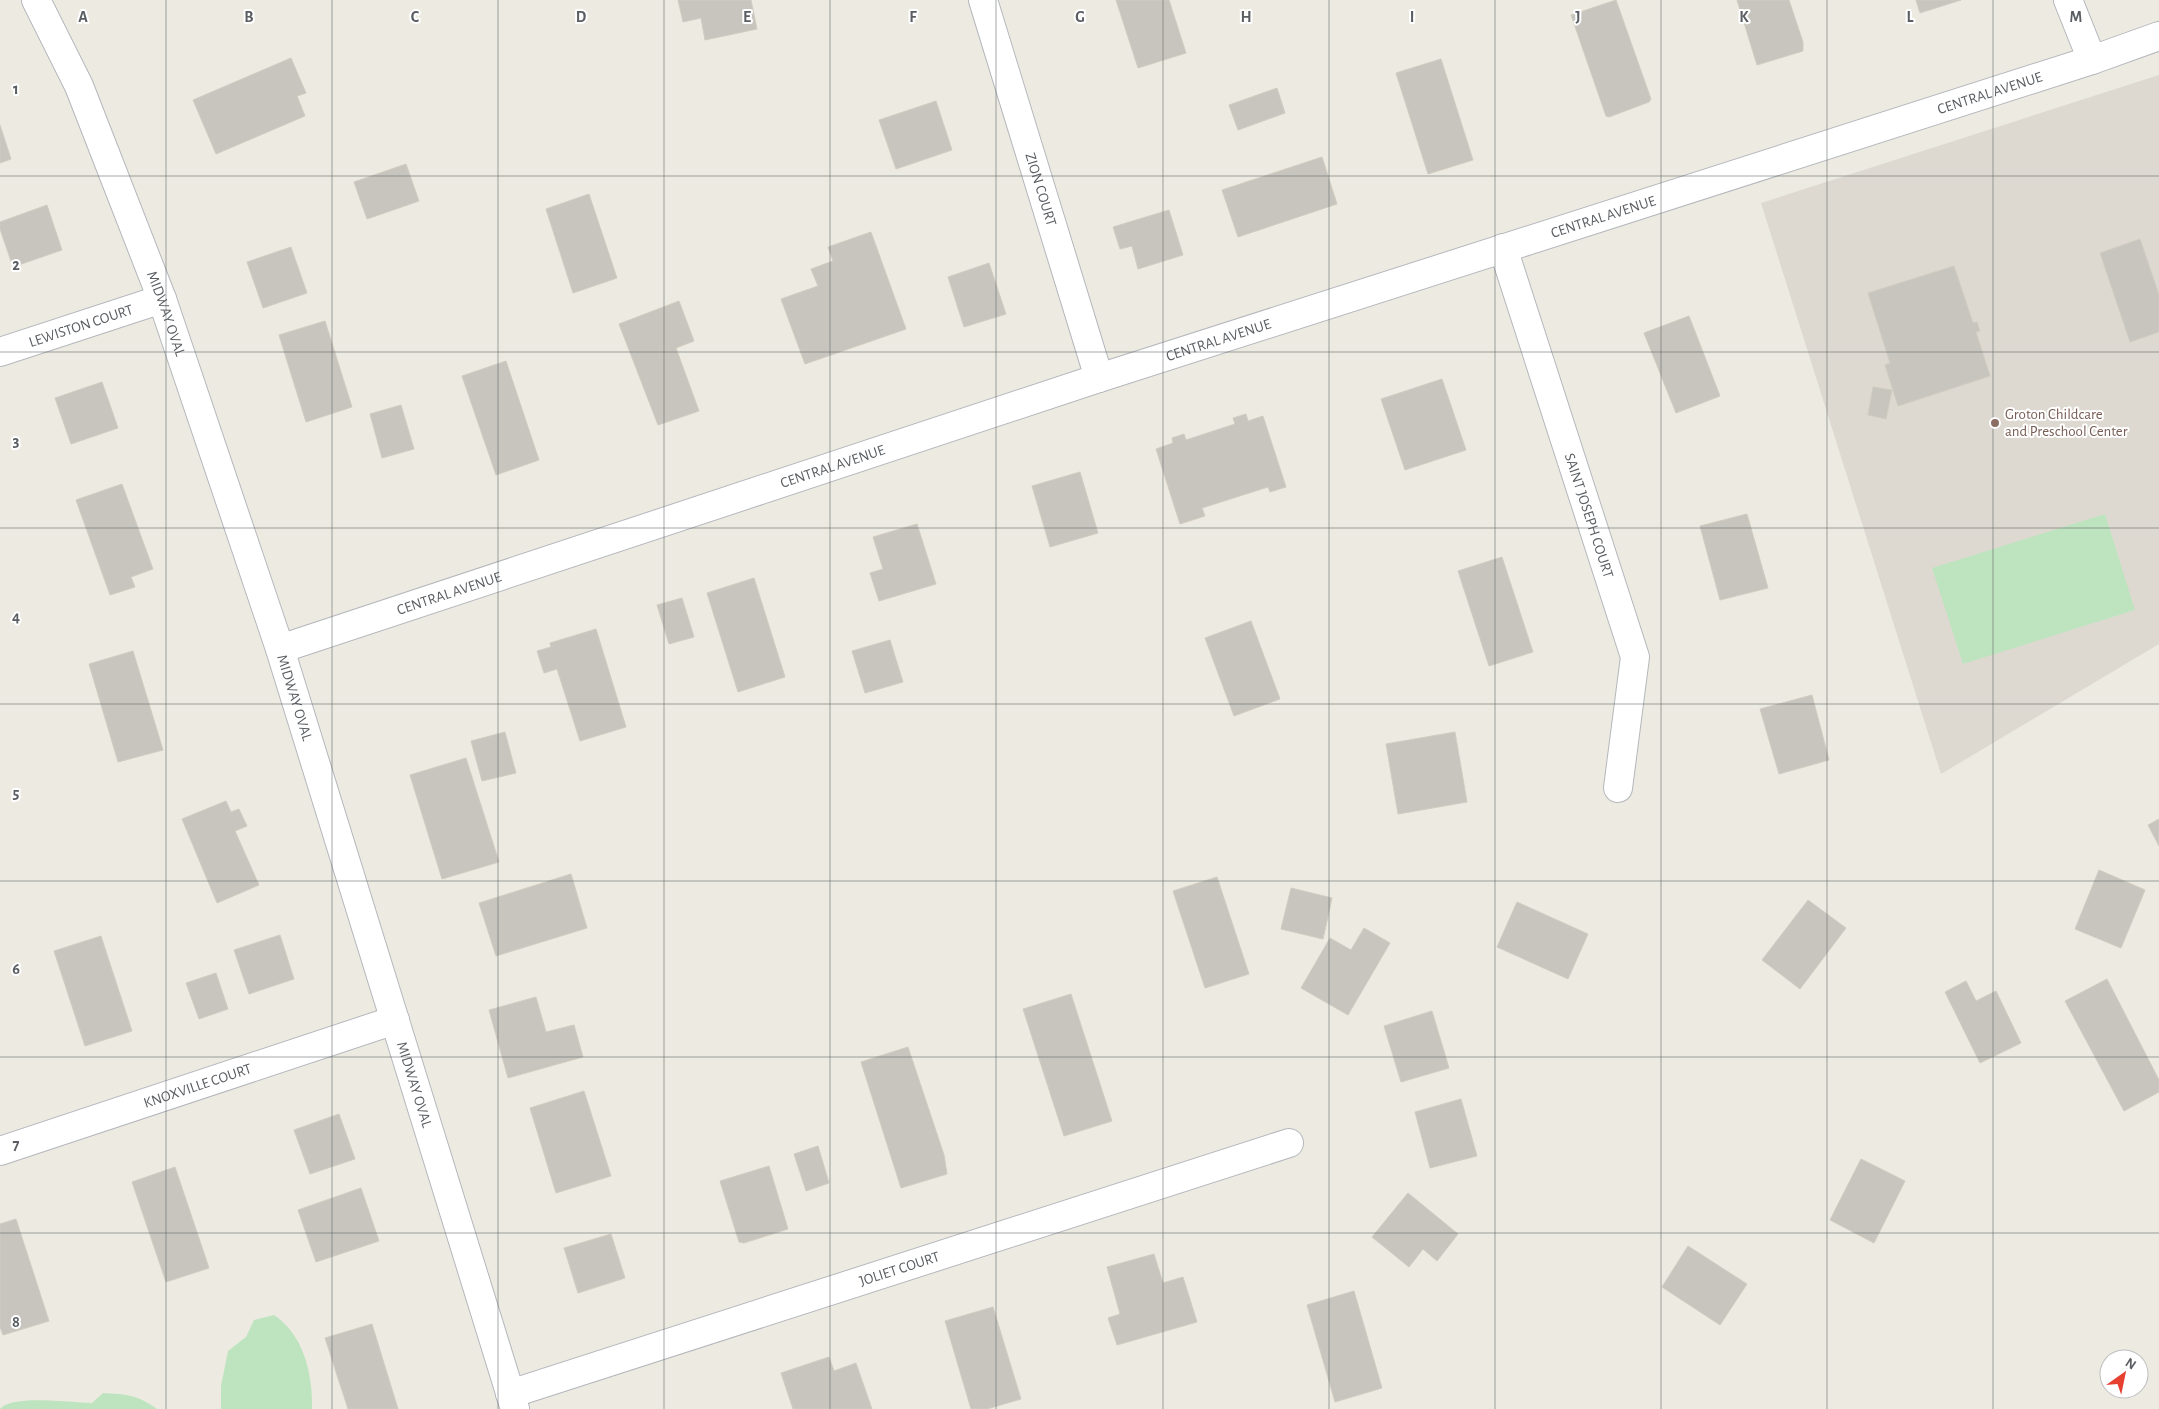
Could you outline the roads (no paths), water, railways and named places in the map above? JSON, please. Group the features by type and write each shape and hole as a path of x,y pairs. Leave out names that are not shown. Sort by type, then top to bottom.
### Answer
{"street":[{"name":"MIDWAY OVAL","path":"36,0 79,86 162,299 280,649 512,1402"},
{"name":"ZION COURT","path":"982,0 1099,378"},
{"path":"2068,0 2092,60"},
{"name":"CENTRAL AVENUE","path":"280,649 1099,378 2092,60 2159,36"},
{"name":"SAINT JOSEPH COURT","path":"1503,248 1635,657 1618,788"},
{"name":"LEWISTON COURT","path":"0,352 162,299"},
{"name":"KNOXVILLE COURT","path":"0,1151 395,1020"},
{"name":"JOLIET COURT","path":"512,1402 1289,1143"}],"place":[{"name":"Groton Childcare and Preschool Center","path":"1995,423"}]}
